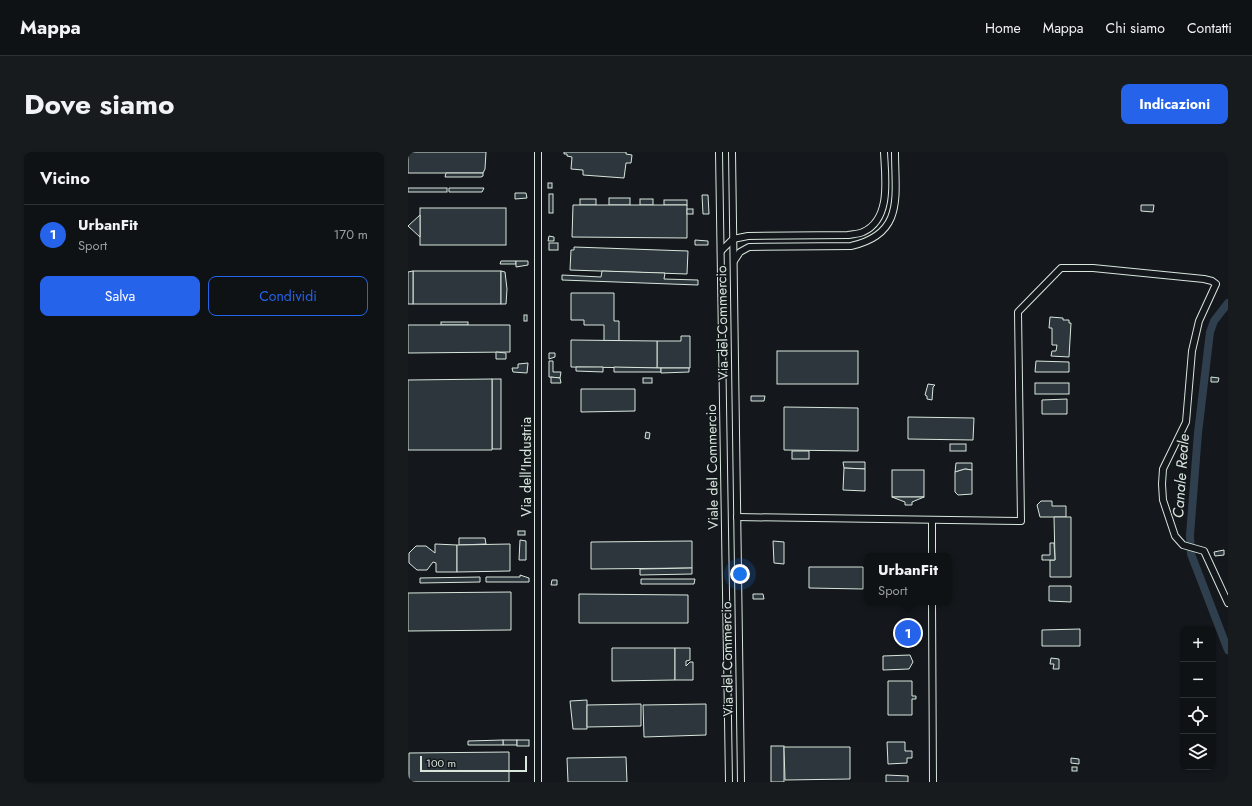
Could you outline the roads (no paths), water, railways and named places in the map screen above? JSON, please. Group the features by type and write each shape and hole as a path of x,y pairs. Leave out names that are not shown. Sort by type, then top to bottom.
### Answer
{"street":[{"name":"Via dell'Industria","path":"538,152 538,782"},
{"name":"Viale del Commercio","path":"719,152 729,782"},
{"name":"Via del Commercio","path":"732,152 741,782"},
{"path":"721,251 734,238 748,236 848,235 863,232 874,224 882,211 885,190 884,152"},
{"path":"733,263 740,252 749,247 851,246 866,243 881,234 891,220 895,207 895,152"},
{"path":"737,517 1022,521 1018,312 1061,268 1093,268 1204,279 1212,281 1216,284 1200,321 1192,352 1186,422 1163,469 1163,500 1175,536 1183,545 1204,550 1228,603"},
{"path":"932,520 932,553"},
{"path":"932,605 933,782"}],"waterway":[{"name":"Canale Reale","path":"1228,303 1214,321 1210,332 1198,433 1190,535 1191,554 1228,650"}],"place":[{"name":"UrbanFit","path":"908,633"}]}
